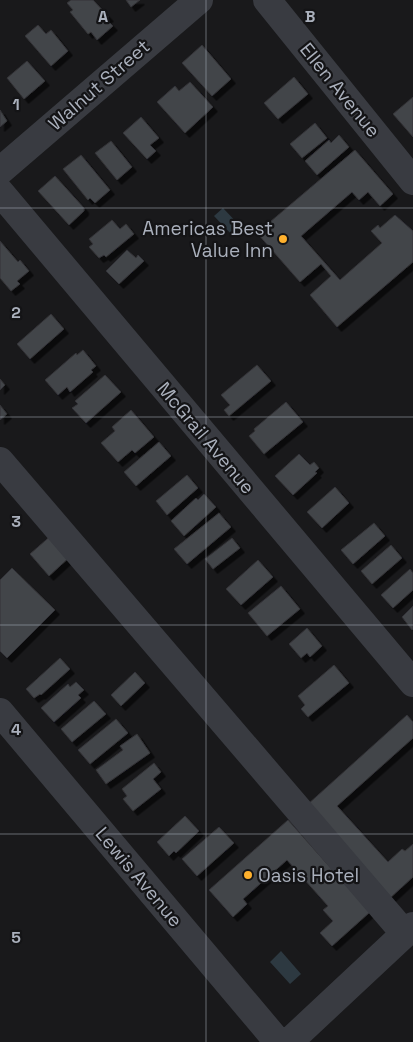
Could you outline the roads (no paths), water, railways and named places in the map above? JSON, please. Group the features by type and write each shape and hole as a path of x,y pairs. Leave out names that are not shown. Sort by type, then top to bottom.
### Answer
{"street":[{"name":"Walnut Street","path":"0,171 199,0"},
{"name":"Ellen Avenue","path":"267,0 413,181"},
{"name":"McGrail Avenue","path":"0,192 413,683"},
{"path":"0,461 409,930 289,1042"},
{"name":"Lewis Avenue","path":"0,712 278,1042"}],"place":[{"name":"Americas Best Value Inn","path":"283,239"},
{"name":"Oasis Hotel","path":"248,875"}]}
